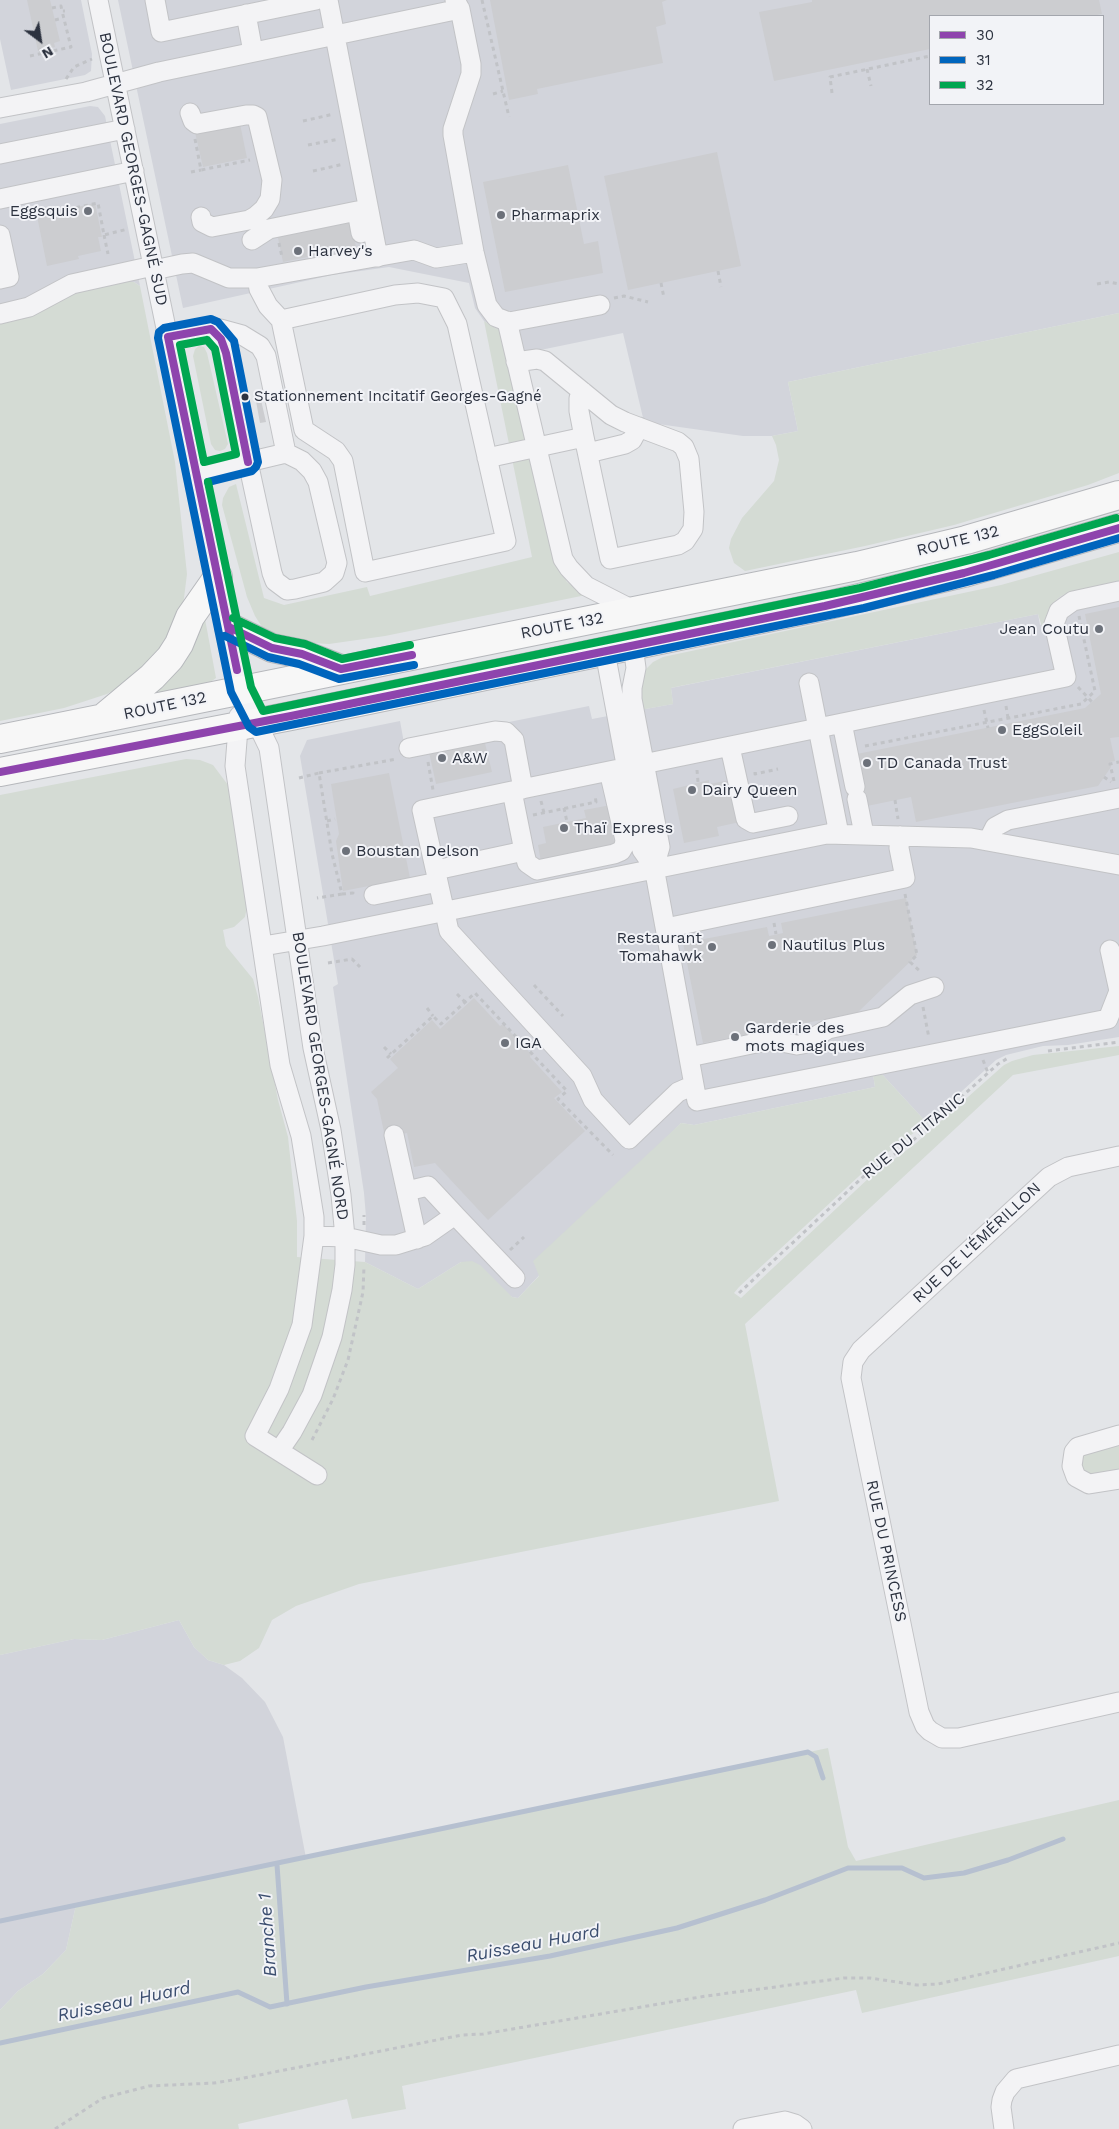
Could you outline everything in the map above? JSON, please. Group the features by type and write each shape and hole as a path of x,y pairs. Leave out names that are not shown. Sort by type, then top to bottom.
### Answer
{"highway":[{"name":"ROUTE 132","path":"0,739 813,575 957,542 1119,495"},
{"name":"ROUTE 132","path":"0,772 605,652 895,590 992,565 1119,528"},
{"path":"101,718 152,677 170,658 182,639 190,617 218,577"},
{"path":"229,627 272,648 302,654 341,669"}],"street":[{"name":"BOULEVARD GEORGES-GAGNÉ SUD","path":"98,0 248,724"},
{"path":"155,0 161,32 316,0"},
{"path":"328,0 360,161 372,258"},
{"path":"0,108 86,92 159,72 335,36 457,4 471,64 471,74 453,128 453,135 474,252 487,305 496,317 516,322 600,305"},
{"path":"246,14 253,52"},
{"path":"190,113 197,124 246,115 257,117 260,123 272,180 270,199 256,216 249,220 212,227 202,222 201,217"},
{"path":"0,154 125,129"},
{"path":"0,199 134,171"},
{"path":"252,240 269,229 357,211 372,258"},
{"path":"0,235 4,278"},
{"path":"0,314 30,307 72,284 182,264 193,264 229,278 257,278 414,250 436,258 474,252"},
{"path":"257,278 259,289 268,306 280,320 304,430 336,451 343,462 365,572 506,541 457,324 444,298 418,293 395,295 280,320"},
{"path":"507,321 563,559 586,586 635,612"},
{"path":"197,474 248,462 286,453 306,464 316,476 337,563 334,573 324,582 315,586 286,590 275,581 248,462 224,344 212,329"},
{"path":"168,337 212,329 226,330 242,335 257,343 264,351 286,453"},
{"path":"516,362 538,359 545,361 612,415 678,442 687,452 694,520 689,536 678,545 610,559 579,411 580,398 583,392"},
{"path":"487,458 536,448 625,444 632,440 640,427"},
{"path":"694,1085 678,1092 629,1139 592,1100 582,1076 452,935 443,911 422,810 1066,677 1054,624 1059,611 1074,601 1119,591"},
{"path":"409,748 495,731 506,732 514,740 524,851 527,863 537,870 621,851 625,840 626,768 631,694 636,668 633,646"},
{"path":"605,652 642,850 654,867 698,1101 1108,1019 1119,991 1110,950"},
{"path":"809,683 839,834"},
{"name":"BOULEVARD GEORGES-GAGNÉ NORD","path":"248,724 269,748 313,1048 331,1130 345,1238 342,1290 332,1337 312,1395 292,1432 279,1451 255,1436 279,1389 302,1325 314,1236 314,1217 301,1136 287,1095 280,1065 235,766 248,724"},
{"path":"842,724 864,834"},
{"path":"730,746 746,819 753,823 788,816"},
{"path":"988,841 995,827 1008,820 1116,791"},
{"path":"263,946 827,834 864,834 900,829 971,838 1119,865"},
{"path":"666,928 905,878 899,848 900,829"},
{"path":"374,895 524,851"},
{"path":"689,1057 766,1041 797,1045 804,1044 828,1028 883,1016 910,995 934,987"},
{"path":"394,1135 417,1239"},
{"name":"RUE DE L'ÉMÉRILLON","path":"854,1362 861,1350 1049,1177 1068,1167 1119,1156"},
{"path":"407,1191 428,1186 515,1278"},
{"path":"314,1236 345,1238 381,1245 396,1245 417,1239 436,1230 455,1215"},
{"name":"RUE DU PRINCESS","path":"854,1362 851,1378 853,1389 919,1712 925,1726 934,1734 950,1739 1119,1702"},
{"path":"1119,1436 1078,1447 1074,1452 1072,1466 1076,1478 1089,1484 1119,1479"},
{"path":"279,1451 317,1476"},
{"path":"1004,2129 1000,2107 1010,2085 1024,2077 1119,2055"},
{"path":"744,2129 785,2121 795,2124 802,2129"}],"path":[{"path":"482,0 509,117"},
{"path":"30,56 70,47 63,18 64,11 61,6 52,8"},
{"path":"55,20 63,18"},
{"path":"41,53 40,50 51,48"},
{"path":"832,93 830,77 929,56"},
{"path":"66,79 74,66 92,59"},
{"path":"867,69 871,86"},
{"path":"493,94 503,91"},
{"path":"303,121 349,111"},
{"path":"193,132 201,170"},
{"path":"308,145 354,136"},
{"path":"191,172 249,160"},
{"path":"313,170 360,161"},
{"path":"37,216 98,203 108,254"},
{"path":"104,235 128,229"},
{"path":"718,271 721,287"},
{"path":"1097,284 1109,282 1119,284"},
{"path":"661,283 664,298"},
{"path":"600,305 607,300 624,296 648,302"},
{"path":"1082,632 1089,631"},
{"path":"1077,687 1092,702"},
{"path":"1063,707 1064,712"},
{"path":"1020,716 1021,721"},
{"path":"1000,720 1001,725"},
{"path":"986,722 988,728"},
{"path":"940,732 941,737"},
{"path":"299,778 388,760"},
{"path":"431,762 428,763 433,791"},
{"path":"1116,791 1110,772 1110,764 1119,762"},
{"path":"696,767 698,782"},
{"path":"755,774 778,769"},
{"path":"319,773 332,854 342,894"},
{"path":"529,816 596,802 593,787"},
{"path":"895,800 900,829"},
{"path":"587,804 588,810"},
{"path":"564,808 567,822"},
{"path":"327,821 335,819"},
{"path":"332,854 339,853"},
{"path":"317,898 353,893 352,890"},
{"path":"898,894 905,892 917,955 910,962 921,972"},
{"path":"773,920 776,934"},
{"path":"328,963 352,959 360,967"},
{"path":"534,985 563,1016"},
{"path":"427,1008 440,1024 475,993 568,1092 558,1099 612,1155"},
{"path":"457,994 465,1002"},
{"path":"922,1004 930,1046"},
{"path":"387,1058 433,1016"},
{"path":"1040,1051 1119,1042"},
{"path":"384,1047 391,1054"},
{"name":"RUE DU TITANIC","path":"739,1293 863,1177 916,1138 998,1064 1012,1056"},
{"path":"55,2129 103,2098 149,2086 214,2083 462,2035 483,2034 706,1996 844,1978 870,1978 917,1985 938,1984 1119,1943"}],"shaded area":[{"path":"0,0 81,0 92,54 91,71 85,75 11,90 0,39"},
{"path":"118,0 1119,0 1119,313 788,382 798,431 772,436 743,436 644,422 623,333 521,354 497,329 484,321 475,308 469,283 389,267 332,275 183,308"},
{"path":"90,106 98,107 105,116 140,286 134,282 69,293 34,315 0,323 0,124"},
{"path":"121,281 134,282 140,286 175,462 187,574 183,606 173,631 155,659 137,677 107,694 64,708 0,721 0,323 34,315 69,293"},
{"path":"1119,313 1119,473 1088,485 954,525 865,546 745,571 734,563 729,548 731,539 742,518 774,481 779,460 772,436 798,431 788,382"},
{"path":"484,321 497,329 503,330 559,568 567,582 586,595 385,636 329,644 297,642 278,637 264,630 255,616 247,597 222,505 223,498 229,487 236,484 264,598 284,605 367,587 370,596 532,557"},
{"path":"199,346 204,347 207,353 228,444 225,449 220,451 215,450 211,444 193,356 195,349"},
{"path":"1119,552 1119,582 1073,591 1061,596 1052,604 1042,627 1038,614 680,686 671,688 673,704 640,710 641,678 653,662 663,657 1001,585"},
{"path":"1119,582 1119,1037 1068,1045 1043,1046 1006,1055 996,1060 927,1123 880,1072 873,1074 875,1087 694,1125 681,1123 518,1298 512,1297 461,1262 418,1289 365,1262 366,1217 364,1193 333,987 338,984 300,756 307,740 400,721 404,743 589,706 592,719 673,704 671,688 1038,614 1040,625 1046,622 1052,604 1061,596 1073,591"},
{"path":"205,619 216,678 209,683 142,697"},
{"path":"186,759 200,760 213,765 228,785 247,907 245,917 234,927 223,930 226,946 253,979 258,997 278,1100 288,1137 297,1221 297,1257 365,1262 418,1289 461,1262 472,1261 480,1265 512,1297 518,1298 539,1276 533,1261 681,1123 694,1125 875,1087 873,1074 880,1072 927,1123 871,1165 739,1287 734,1293 741,1298 871,1176 915,1144 1004,1065 1033,1055 1119,1046 1119,1055 1013,1075 745,1324 779,1501 359,1584 296,1606 272,1620 259,1648 240,1661 224,1665 208,1660 194,1647 179,1620 102,1640 74,1639 0,1655 0,795"},
{"path":"1119,1445 1119,1469 1092,1475 1083,1471 1081,1467 1082,1456 1086,1453"},
{"path":"179,1620 194,1647 208,1660 224,1665 242,1678 265,1702 283,1737 306,1858 76,1905 66,1950 43,1974 18,1991 0,2010 0,1655 74,1639 102,1640"},
{"path":"828,1748 848,1847 856,1861 1119,1800 1119,1956 862,2013 856,1990 402,2086 406,2109 352,2119 347,2099 238,2124 239,2129 0,2129 0,2010 18,1991 43,1974 66,1950 76,1905 277,1865"}],"building":[{"path":"27,0 50,0 60,41 54,43 55,47 38,51"},
{"path":"490,0 667,0 662,2 666,24 656,27 663,63 537,89 538,94 509,100"},
{"path":"812,0 1099,0 1102,14 929,15 929,49 774,81 759,12 812,2"},
{"path":"239,119 247,158 203,167 194,128"},
{"path":"717,152 741,266 628,290 604,176"},
{"path":"568,165 584,244 598,241 603,273 505,292 483,182"},
{"path":"95,203 102,237 98,237 101,251 78,256 79,259 47,266 37,216"},
{"path":"350,218 356,247 283,262 277,233"},
{"path":"261,400 266,422 260,423 256,401"},
{"path":"1119,607 1119,737 1110,738 1115,761 1110,762 1111,767 1098,786 916,822 911,797 862,807 848,801 846,789 858,787 852,755 1085,708 1101,694 1085,614"},
{"path":"484,739 492,772 436,784 429,752"},
{"path":"389,773 410,878 343,891 336,841 339,834 331,784"},
{"path":"709,780 709,784 731,780 740,822 717,827 719,836 684,843 673,789"},
{"path":"611,805 616,829 612,830 615,847 541,862 538,845 546,843 543,827 586,818 584,810"},
{"path":"906,898 917,955 857,1013 703,1043 683,943 767,927 769,936 783,933 781,923"},
{"path":"474,998 500,1026 503,1024 531,1054 530,1057 562,1092 554,1098 585,1131 488,1220 435,1163 414,1167 407,1133 385,1137 377,1099 371,1092 398,1068 390,1059 432,1020 440,1029"}],"waterway":[{"path":"0,1921 808,1752 816,1757 823,1778"},
{"name":"Ruisseau Huard","path":"0,2043 238,1992 270,2007 366,1987 550,1956 677,1928 765,1900 848,1868 902,1868 924,1878 964,1873 1008,1860 1063,1839"},
{"name":"Branche 1","path":"277,1865 287,2004"}],"transit line":[{"name":"31","path":"208,482 252,471 258,462 234,341 218,322 211,319 164,328 159,332 158,338 231,692 249,727 256,732 864,608 994,575 1119,538"},
{"name":"30","path":"168,337 211,329 221,339 226,353 248,462"},
{"name":"30","path":"168,337 237,670"},
{"name":"32","path":"207,340 215,349 236,454 204,462 180,345 207,340"},
{"name":"32","path":"208,482 251,687 263,711 860,588 989,555 1116,518"},
{"name":"30","path":"0,772 291,716 825,606 964,573 1119,528"},
{"name":"32","path":"233,618 275,638 305,644 342,659 410,645"},
{"name":"30","path":"229,627 272,648 302,654 341,669 412,655"},
{"name":"31","path":"225,636 268,657 299,664 339,679 414,665"}],"place":[{"name":"Eggsquis","path":"88,211"},
{"name":"Pharmaprix","path":"501,215"},
{"name":"Harvey's","path":"298,251"},
{"name":"Stationnement Incitatif Georges-Gagné","path":"245,397"},
{"name":"Jean Coutu","path":"1099,629"},
{"name":"EggSoleil","path":"1002,730"},
{"name":"A&W","path":"442,758"},
{"name":"TD Canada Trust","path":"867,763"},
{"name":"Dairy Queen","path":"692,790"},
{"name":"Thaï Express","path":"564,828"},
{"name":"Boustan Delson","path":"346,851"},
{"name":"Nautilus Plus","path":"772,945"},
{"name":"Restaurant Tomahawk","path":"712,947"},
{"name":"Garderie des mots magiques","path":"735,1037"},
{"name":"IGA","path":"505,1043"}]}
